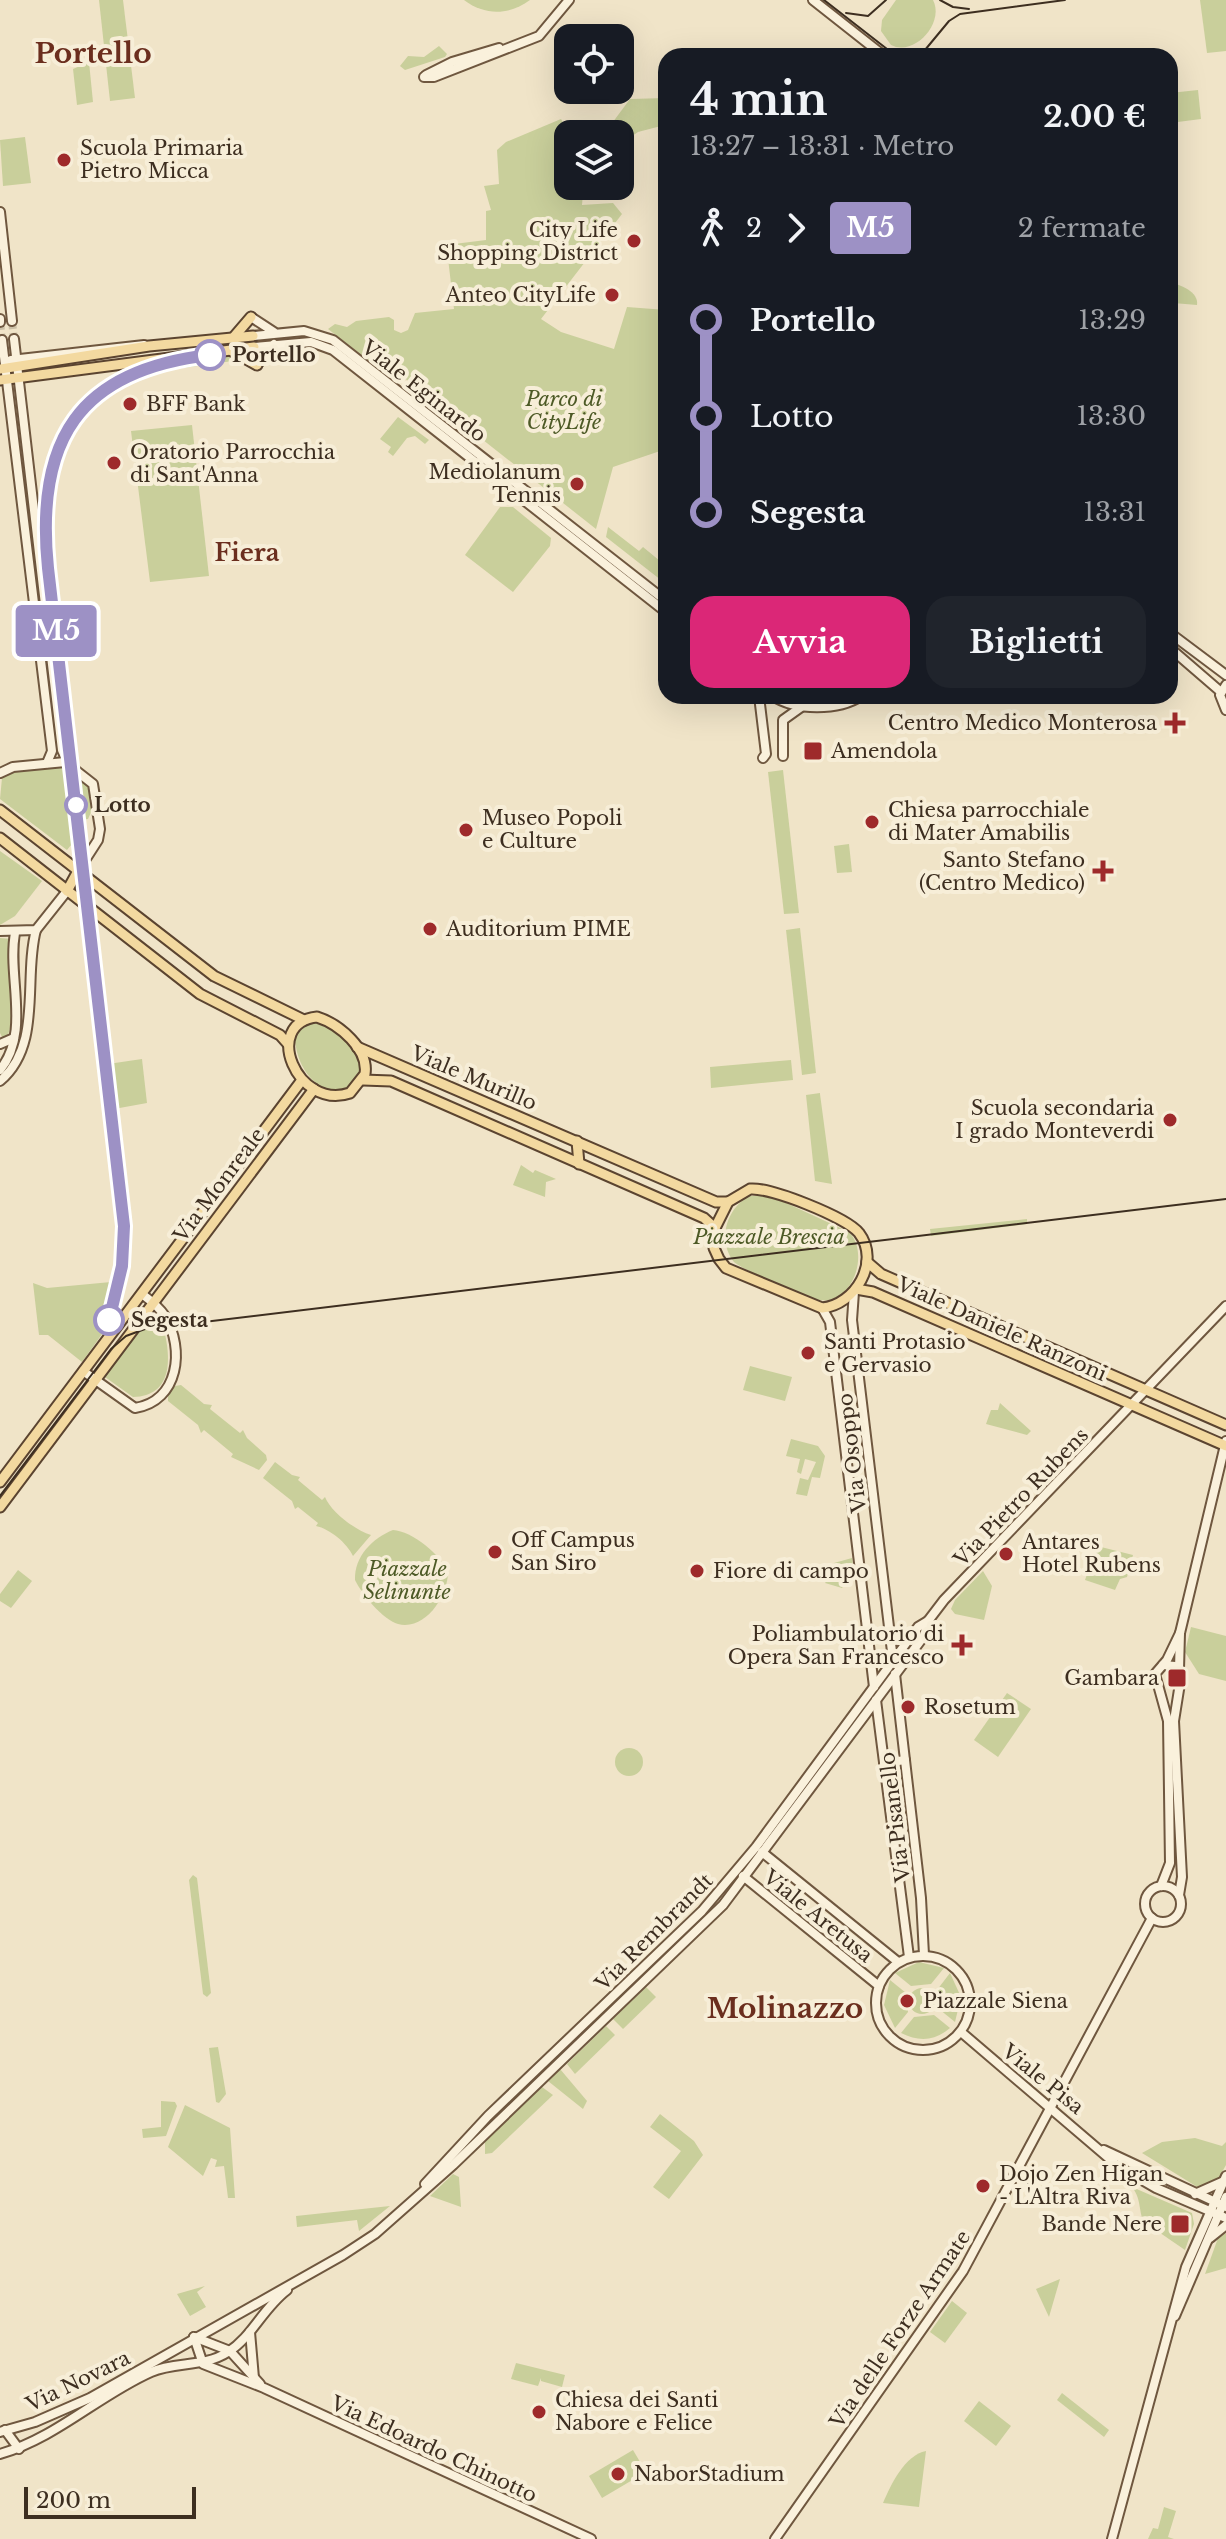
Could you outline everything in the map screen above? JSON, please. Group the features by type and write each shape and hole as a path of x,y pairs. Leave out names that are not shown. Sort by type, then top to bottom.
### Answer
{"main road":[{"path":"233,338 251,317"},
{"path":"8,369 149,346 233,338 254,341"},
{"path":"8,369 229,350 254,341"},
{"path":"229,350 257,365"},
{"path":"0,810 214,976 304,1020 317,1017 328,1021 357,1047 366,1063 363,1080 343,1095 332,1096 314,1089 302,1080 290,1058 288,1044 281,1035 200,994 0,838"},
{"path":"67,891 78,871"},
{"path":"288,1044 304,1020"},
{"name":"Viale Murillo","path":"357,1047 716,1202 728,1202"},
{"name":"Via Monreale","path":"0,1482 302,1080"},
{"name":"Viale Murillo","path":"363,1080 391,1081 716,1225"},
{"name":"Via Monreale","path":"0,1507 314,1089"},
{"path":"287,1101 296,1103 299,1110"},
{"path":"577,1141 579,1164"},
{"path":"750,1189 767,1189 856,1230 866,1246 867,1262 855,1290 840,1304 822,1308 726,1268 718,1257 713,1238 728,1202 750,1189"},
{"name":"Viale Daniele Ranzoni","path":"867,1262 881,1274 1118,1378 1139,1397"},
{"path":"150,1283 162,1292"},
{"name":"Viale Daniele Ranzoni","path":"855,1290 873,1292 1139,1397"},
{"path":"1139,1397 1169,1400 1226,1425"},
{"path":"1139,1397 1226,1444"}],"street":[{"path":"467,60 539,36 569,0"},
{"path":"813,0 874,48"},
{"path":"0,212 12,321"},
{"path":"251,317 268,330 283,332"},
{"name":"Viale Eginardo","path":"254,341 283,332 312,332 333,340 496,462 560,518"},
{"path":"14,339 8,369 52,751 47,763"},
{"path":"2,340 62,750 68,763 93,784 100,829 99,838 78,871"},
{"name":"Viale Eginardo","path":"254,341 275,344 311,342 333,350 514,492"},
{"path":"257,365 275,344"},
{"path":"410,411 430,422 486,465 496,462"},
{"path":"514,492 560,518 581,540 658,605"},
{"path":"514,492 658,595"},
{"path":"1178,639 1226,675"},
{"path":"1178,654 1223,688 1226,710"},
{"path":"760,704 766,754 763,758"},
{"path":"760,710 764,704"},
{"path":"760,710 771,721 788,706 841,704"},
{"path":"788,706 805,705"},
{"path":"783,756 788,706"},
{"path":"0,773 11,767 68,763"},
{"path":"3,1074 20,1051 28,1023 30,964 36,930 67,891"},
{"path":"0,933 36,930"},
{"path":"0,933 13,944"},
{"path":"3,1074 15,1038 15,933"},
{"path":"0,1044 15,1038"},
{"path":"0,1054 3,1074"},
{"name":"Via Osoppo","path":"855,1290 852,1320 893,1660"},
{"path":"83,1371 135,1408 155,1399 167,1388 175,1374 176,1350 167,1320 142,1294"},
{"name":"Via Pietro Rubens","path":"928,1621 1226,1306"},
{"name":"Via Osoppo","path":"822,1308 830,1322 874,1686"},
{"path":"1180,1633 1155,1674 1168,1721 1172,1781 1182,1877 1181,1906 1175,1918 1165,1922 1152,1918 1146,1909 1146,1898 1161,1886 1170,1863 1172,1781 1174,1721 1180,1633 1226,1444"},
{"name":"Via Rembrandt","path":"418,2194 464,2143 702,1911 756,1847 918,1627 928,1621"},
{"name":"Via Rembrandt","path":"418,2194 723,1905 924,1636 928,1621"},
{"name":"Via Pisanello","path":"893,1660 925,1935 924,1955"},
{"path":"1162,1665 1170,1664 1179,1670"},
{"name":"Via Pisanello","path":"874,1686 909,1957"},
{"path":"1159,1687 1169,1690 1177,1686"},
{"path":"884,1763 905,1760"},
{"name":"Viale Aretusa","path":"756,1847 898,1962"},
{"name":"Viale Aretusa","path":"736,1870 879,1986"},
{"path":"1161,1886 1173,1888 1179,1895"},
{"name":"Via delle Forze Armate","path":"775,2539 958,2280 1152,1918"},
{"path":"924,1955 946,1961 965,1980 970,2008 961,2032 949,2043 933,2049 915,2050 899,2044 885,2032 877,2016 879,1986 898,1962 924,1955"},
{"name":"Viale Pisa","path":"961,2032 1104,2150"},
{"path":"1104,2150 1220,2208"},
{"path":"1104,2150 1118,2166 1189,2203 1220,2208"},
{"path":"1194,2194 1206,2192 1225,2178"},
{"path":"1175,2316 1220,2208 1225,2178"},
{"path":"194,2337 203,2364 230,2351 250,2332 274,2300 309,2274 372,2237 418,2194"},
{"path":"1189,2203 1201,2227"},
{"path":"1112,2539 1186,2267 1201,2227 1220,2208"},
{"path":"1203,2249 1214,2233 1226,2225"},
{"name":"Via Novara","path":"2,2431 35,2422 83,2402 309,2274"},
{"path":"250,2332 254,2378"},
{"path":"194,2337 230,2351 264,2388"},
{"name":"Via Novara","path":"0,2454 19,2449 147,2374 203,2364"},
{"name":"Via Edoardo Chinotto","path":"203,2364 264,2388 591,2539"},
{"path":"2,2431 19,2449"}],"green space":[{"path":"99,0 123,0 135,98 110,101"},
{"path":"464,0 530,0 514,9 497,12 480,9"},
{"path":"896,0 933,0 936,9 931,28 918,42 909,46 891,45 881,31 882,20"},
{"path":"1200,0 1226,0 1226,51 1207,53"},
{"path":"439,46 447,54 445,57 405,70 400,66 408,56 424,57"},
{"path":"89,62 93,102 77,105 73,69"},
{"path":"1198,90 1201,119 1178,122 1178,92"},
{"path":"658,98 658,127 634,135 634,120 614,120 626,104 634,104 634,99"},
{"name":"Parco di CityLife","path":"554,122 554,200 582,200 582,205 613,203 622,214 541,319 561,332 614,349 627,307 658,309 658,452 613,467 596,529 407,380 385,366 369,361 328,329 335,324 347,327 356,321 389,317 394,320 394,330 401,333 408,330 415,313 454,309 447,250 454,244 486,240 486,211 491,210 484,186 499,184 497,150 506,142"},
{"path":"25,137 31,183 3,186 0,140"},
{"path":"1178,285 1195,296 1197,305 1178,303"},
{"path":"235,355 240,360 162,371 177,362"},
{"path":"398,417 429,440 425,444 415,436 407,438 393,456 388,452 391,447 380,439"},
{"path":"192,425 209,576 150,582 131,431"},
{"path":"500,507 513,507 551,538 550,546 513,592 465,555"},
{"path":"608,527 639,551 643,547 658,559 658,578 606,537"},
{"path":"63,766 88,784 93,808 88,819 77,820 79,835 67,850 0,799 2,778 11,772"},
{"path":"783,770 799,913 784,914 768,772"},
{"path":"849,844 852,872 837,873 834,846"},
{"path":"0,851 42,881 15,916 0,925"},
{"path":"800,928 816,1073 802,1075 786,930"},
{"path":"0,938 12,939 12,1023 5,1043 0,1033"},
{"path":"313,1022 337,1033 356,1056 360,1073 350,1087 328,1089 319,1085 304,1070 295,1038 303,1025"},
{"path":"142,1059 147,1103 114,1109 108,1064"},
{"path":"791,1060 793,1080 711,1088 710,1067"},
{"path":"820,1093 832,1184 815,1181 806,1095"},
{"path":"521,1165 533,1173 535,1170 556,1179 546,1182 545,1197 513,1185"},
{"name":"Piazzale Brescia","path":"749,1196 771,1196 849,1232 855,1241 858,1264 849,1286 831,1299 819,1300 734,1262 726,1245 726,1226 735,1209"},
{"path":"1027,1219 1027,1224 931,1236 930,1229"},
{"path":"111,1282 115,1316 82,1362 48,1335 39,1335 33,1283 47,1288"},
{"path":"140,1330 164,1330 168,1352 166,1374 156,1390 133,1397 105,1377"},
{"path":"750,1366 792,1377 785,1401 743,1390"},
{"path":"181,1385 204,1404 212,1405 210,1409 240,1433 243,1430 247,1438 266,1455 267,1460 259,1470 231,1457 233,1454 204,1430 201,1433 198,1425 168,1401 168,1394 175,1386"},
{"path":"1000,1403 1031,1431 1027,1435 986,1424 991,1410 998,1410"},
{"path":"791,1439 818,1446 825,1456 820,1478 812,1477 807,1496 796,1494 800,1478 808,1480 816,1462 805,1459 801,1474 797,1472 800,1459 786,1456"},
{"path":"275,1462 292,1475 300,1477 298,1480 322,1500 325,1497 344,1520 371,1535 353,1556 338,1537 316,1526 318,1523 298,1507 295,1509 292,1501 263,1478"},
{"name":"Piazzale Selinunte","path":"393,1530 401,1531 425,1545 448,1572 444,1591 434,1609 418,1622 408,1625 398,1624 379,1612 355,1580 358,1563 366,1549"},
{"path":"1097,1546 1133,1555 1127,1577 1120,1579 1115,1590 1085,1580"},
{"path":"852,1558 854,1571 842,1588 825,1583 832,1574 834,1563"},
{"path":"18,1570 32,1581 11,1608 0,1601 0,1594"},
{"path":"983,1571 992,1586 984,1620 955,1614 951,1609 955,1600"},
{"path":"1191,1627 1226,1636 1226,1681 1199,1674 1185,1652"},
{"path":"1007,1693 1031,1709 998,1757 974,1740"},
{"path":"629,1748 639,1752 643,1762 639,1772 629,1776 619,1772 615,1762 619,1752"},
{"path":"193,1875 197,1878 211,1993 207,1997 203,1994 189,1880"},
{"path":"919,1962 944,1968 931,1984 911,1986 895,1973"},
{"path":"950,1973 961,1997 955,2022 939,2009 937,1990"},
{"path":"890,1980 906,1993 908,2012 895,2028 884,2005"},
{"path":"646,1987 656,1997 623,2029 613,2019"},
{"path":"922,1988 931,1992 935,2001 931,2010 922,2014 913,2010 909,2001 913,1992"},
{"path":"934,2015 950,2028 939,2036 914,2038 901,2033 914,2017"},
{"path":"606,2026 615,2035 575,2074 567,2064"},
{"path":"218,2047 226,2094 219,2103 216,2102 209,2048"},
{"path":"560,2069 587,2101 583,2109 548,2081"},
{"path":"542,2087 553,2095 492,2153 485,2154 485,2142"},
{"path":"161,2101 175,2102 177,2106 166,2136 143,2138 142,2129 161,2127"},
{"path":"185,2105 230,2128 235,2198 228,2198 224,2166 215,2167 217,2160 211,2158 203,2176 168,2147"},
{"path":"660,2114 694,2141 703,2155 669,2199 653,2187 681,2151 650,2127"},
{"path":"1195,2138 1222,2146 1226,2142 1226,2165 1214,2186 1199,2188 1142,2153 1162,2142"},
{"path":"453,2174 459,2177 461,2207 430,2196"},
{"path":"1132,2187 1192,2213 1194,2224 1185,2250 1150,2226 1147,2228"},
{"path":"390,2206 359,2231 357,2220 297,2227 296,2216"},
{"path":"1226,2233 1226,2268 1205,2274 1218,2238"},
{"path":"1060,2279 1049,2317 1036,2289"},
{"path":"205,2286 197,2292 206,2307 190,2316 177,2294"},
{"path":"952,2301 967,2313 945,2343 930,2332"},
{"path":"516,2363 565,2375 562,2387 541,2381 541,2378 538,2386 511,2379"},
{"path":"1062,2393 1109,2430 1104,2437 1057,2400"},
{"path":"979,2401 1011,2426 996,2446 964,2421"},
{"name":"NaborStadium","path":"633,2450 646,2472 602,2498 589,2476"},
{"path":"926,2451 919,2507 883,2503 905,2464"},
{"path":"1164,2507 1176,2511 1168,2537 1174,2539 1148,2539 1153,2528 1158,2529"}],"tunnel":[{"path":"12,321 14,339"},
{"path":"0,322 2,340"}],"tram line":[{"path":"824,0 886,48"},
{"path":"846,13 868,16 886,0"},
{"path":"940,0 953,7 969,9"},
{"path":"927,48 949,21 960,14 1065,0"},
{"path":"0,1496 111,1349 126,1336 145,1329 1226,1199"}],"metro line":[{"name":"M5","path":"109,1320 120,1279 124,1226 48,568 44,501 59,447 77,418 93,400 124,377 146,367 167,360 210,355"}],"place":[{"name":"Scuola Primaria Pietro Micca","path":"64,160"},
{"name":"City Life Shopping District","path":"634,241"},
{"name":"Anteo CityLife","path":"612,295"},
{"name":"Portello","path":"210,355"},
{"name":"BFF Bank","path":"130,404"},
{"name":"Oratorio Parrocchia di Sant'Anna","path":"114,463"},
{"name":"Mediolanum Tennis","path":"577,484"},
{"name":"Centro Medico Monterosa","path":"1175,723"},
{"name":"Amendola","path":"813,751"},
{"name":"Lotto","path":"76,805"},
{"name":"Chiesa parrocchiale di Mater Amabilis","path":"872,822"},
{"name":"Museo Popoli e Culture","path":"466,830"},
{"name":"Santo Stefano (Centro Medico)","path":"1103,871"},
{"name":"Auditorium PIME","path":"430,929"},
{"name":"Scuola secondaria I grado Monteverdi","path":"1170,1120"},
{"name":"Segesta","path":"109,1320"},
{"name":"Santi Protasio e Gervasio","path":"808,1353"},
{"name":"Off Campus San Siro","path":"495,1552"},
{"name":"Antares Hotel Rubens","path":"1006,1554"},
{"name":"Fiore di campo","path":"697,1571"},
{"name":"Poliambulatorio di Opera San Francesco","path":"962,1645"},
{"name":"Gambara","path":"1177,1678"},
{"name":"Rosetum","path":"908,1707"},
{"name":"Piazzale Siena","path":"907,2001"},
{"name":"Dojo Zen Higan - L'Altra Riva","path":"983,2186"},
{"name":"Bande Nere","path":"1180,2224"},
{"name":"Chiesa dei Santi Nabore e Felice","path":"539,2412"},
{"name":"NaborStadium","path":"618,2474"}],"district":[{"name":"Portello","path":"93,53"},
{"name":"Fiera","path":"247,552"},
{"name":"Molinazzo","path":"785,2008"}]}
